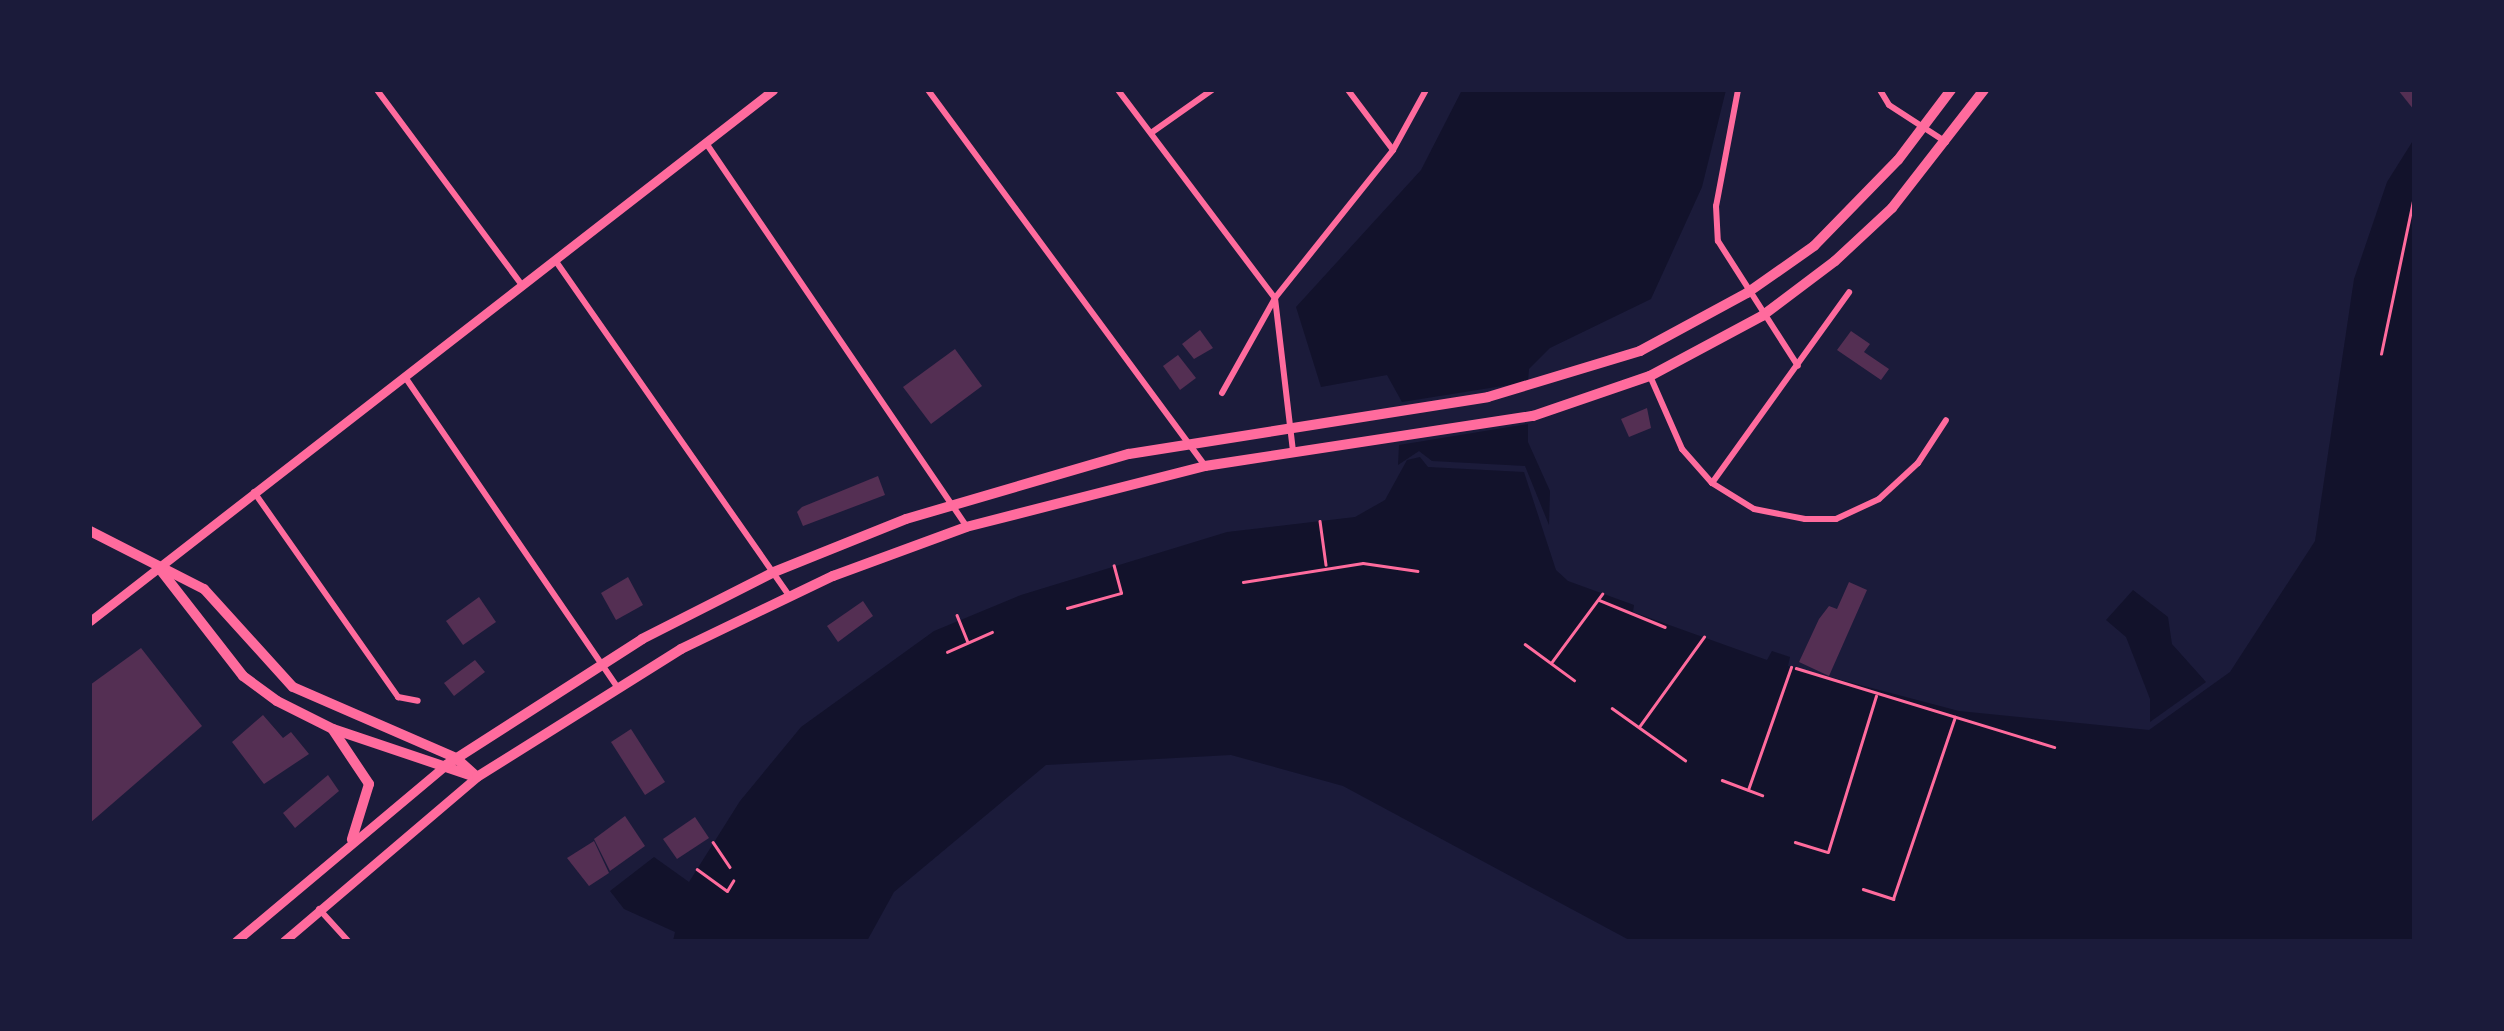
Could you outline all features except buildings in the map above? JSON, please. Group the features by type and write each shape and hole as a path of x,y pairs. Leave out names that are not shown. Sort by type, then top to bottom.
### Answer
{"highway":[{"path":"443,766 601,663 774,572 950,504 1188,441 1488,398 1564,379 1640,351 1747,294 1814,246 1924,126 1951,90"},
{"path":"477,777 616,685 789,596 966,526 1205,466 1533,416 1650,376 1762,316 1865,235 1947,142 1984,90"},
{"path":"90,530 204,590 293,687 456,758 477,777"},
{"path":"158,565 243,676 333,729 477,777"},
{"path":"333,729 369,784 352,839"}],"main road":[{"path":"90,621 773,90"},
{"path":"236,941 352,839 443,766"},
{"path":"284,941 477,777"}],"street":[{"path":"378,90 522,285"},
{"path":"928,90 1205,466"},
{"path":"1118,90 1275,298 1294,452"},
{"path":"1151,134 1212,90"},
{"path":"1348,90 1393,150"},
{"path":"1222,393 1275,298 1393,150 1426,90"},
{"path":"1738,90 1715,226 1747,294 1798,366"},
{"path":"1880,90 1889,104 1947,142"},
{"path":"706,143 966,526"},
{"path":"556,260 789,596"},
{"path":"1712,482 1849,292"},
{"path":"1650,376 1682,450 1735,500 1774,514 1848,516 1895,488 1946,420"},
{"path":"405,377 616,685"},
{"path":"253,491 398,697 418,701"},
{"path":"319,908 348,941"}],"path":[{"path":"2381,354 2414,196"},
{"path":"1320,522 1326,568"},
{"path":"1242,582 1363,563 1417,571"},
{"path":"1067,608 1121,593 1114,566"},
{"path":"1551,664 1602,594"},
{"path":"1597,600 1665,628"},
{"path":"956,615 968,642"},
{"path":"947,652 992,632"},
{"path":"1639,727 1704,637"},
{"path":"1525,644 1574,680"},
{"path":"1748,790 1794,668 2054,747"},
{"path":"1795,842 1828,852 1876,695"},
{"path":"1612,708 1685,760"},
{"path":"1862,890 1893,899 1956,716"},
{"path":"1722,780 1762,795"},
{"path":"712,842 730,866"},
{"path":"697,869 727,891 733,881"}],"shaded area":[{"path":"1462,90 1726,90 1702,187 1651,299 1550,348 1529,369 1528,382 1402,402 1387,375 1321,387 1296,307 1421,170"},
{"path":"2414,139 2414,941 1631,941 1343,786 1231,755 1046,765 894,892 867,941 673,941 675,932 624,909 610,891 654,857 689,882 740,801 801,727 934,631 1021,595 1227,532 1355,517 1385,500 1407,460 1420,457 1428,467 1524,472 1556,570 1568,581 1634,605 1633,612 1767,660 1772,651 1790,657 1788,666 1959,711 2149,730 2230,672 2315,541 2354,279 2387,182"},
{"path":"1528,424 1528,442 1550,491 1549,525 1525,466 1432,461 1419,451 1398,465 1399,445"},
{"path":"2133,590 2168,617 2172,644 2206,682 2150,722 2150,699 2126,637 2106,620"}]}
